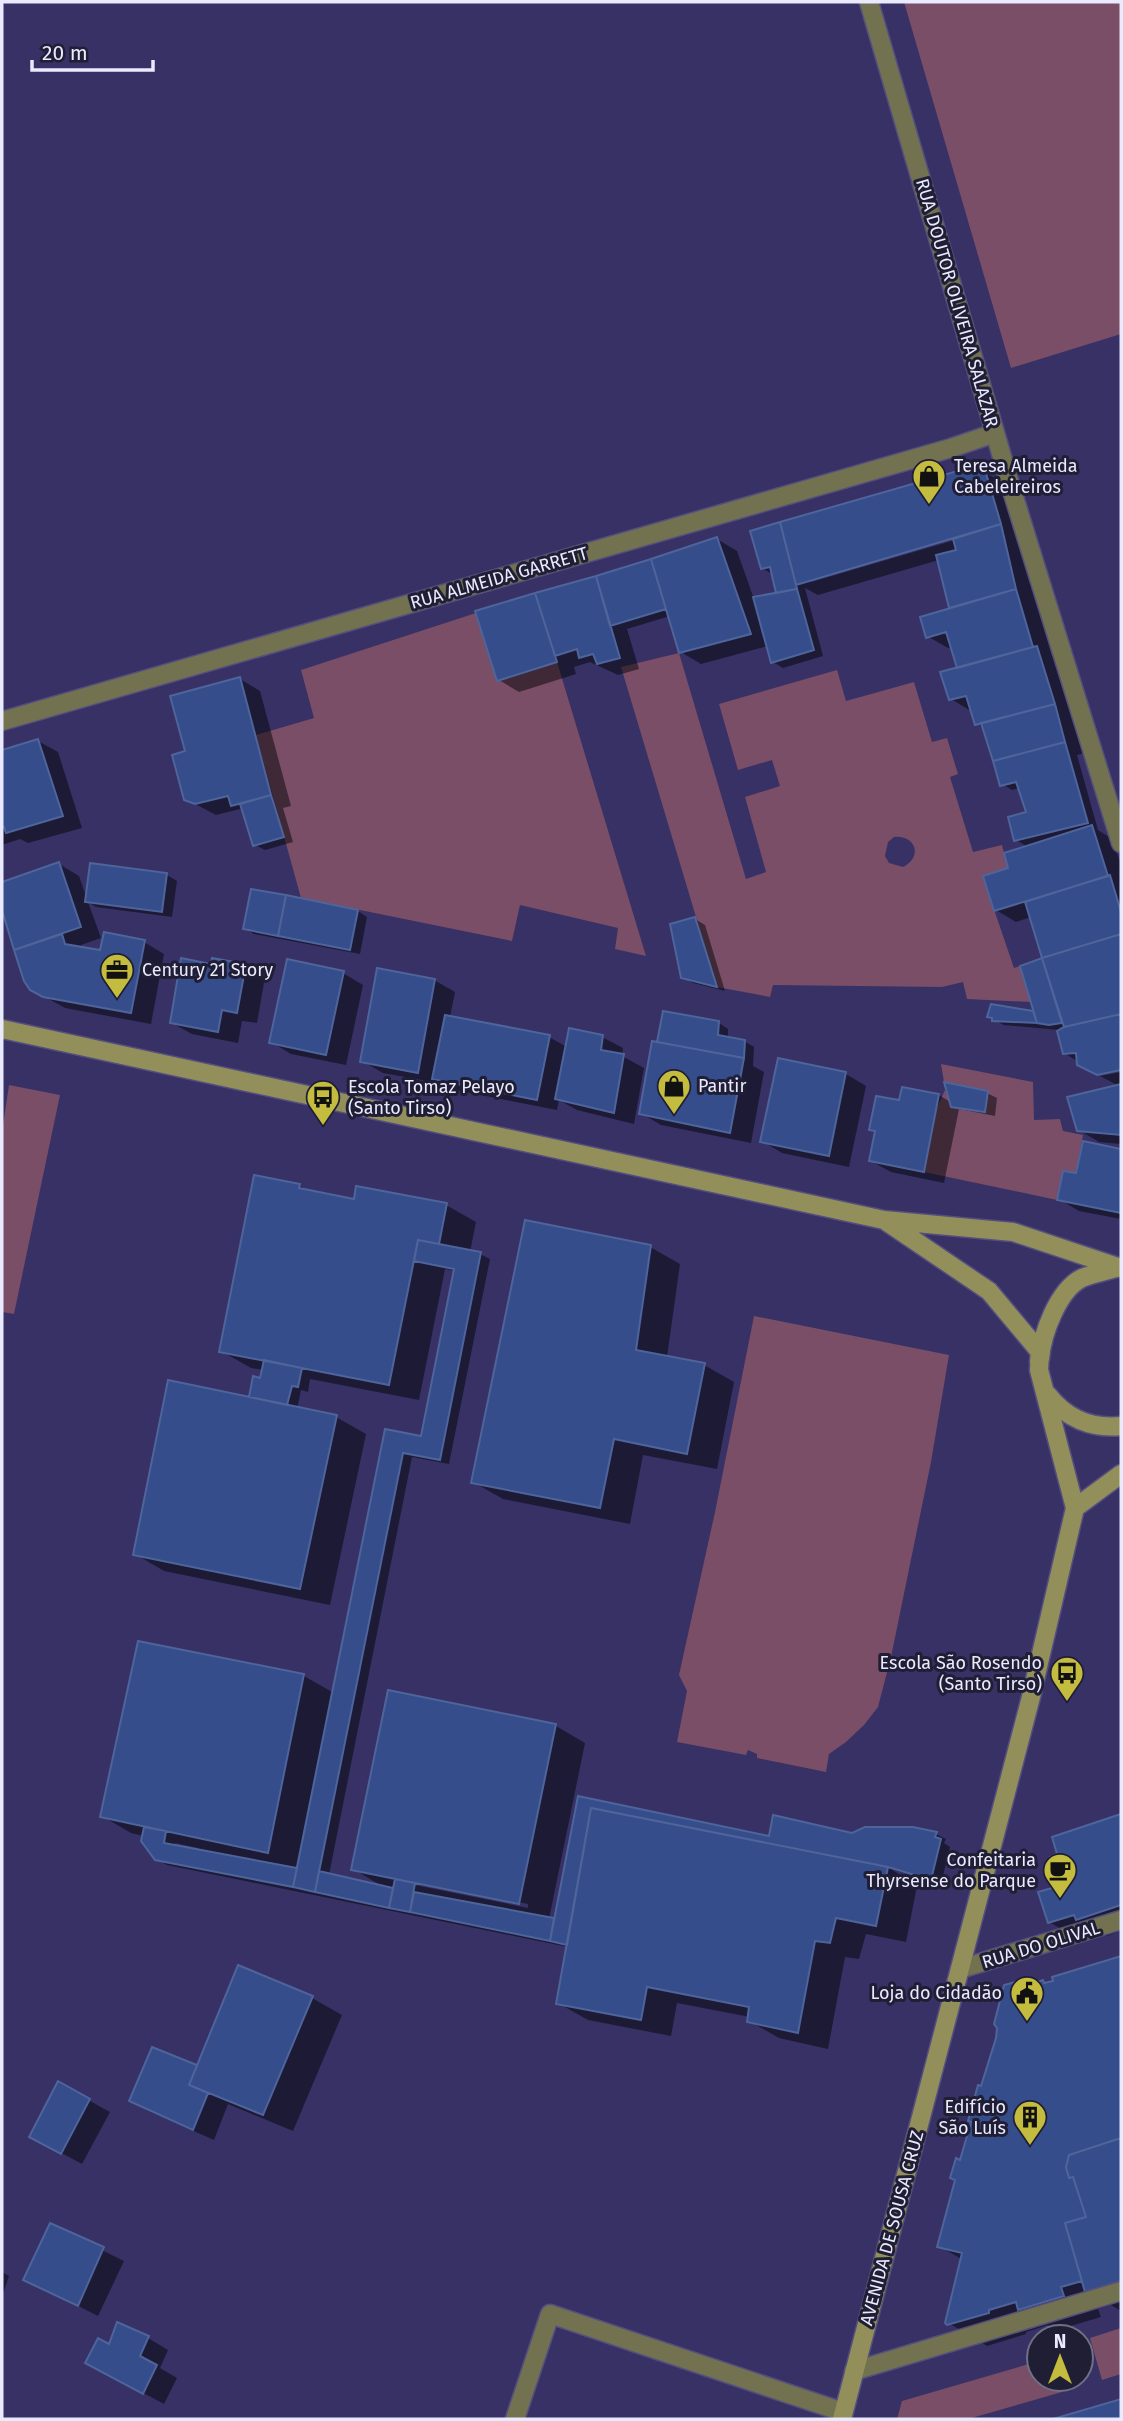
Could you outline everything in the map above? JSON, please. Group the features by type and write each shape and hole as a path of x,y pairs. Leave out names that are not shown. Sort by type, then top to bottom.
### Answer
{"main road":[{"path":"2,1030 884,1220 1013,1233 1120,1268"},
{"path":"884,1220 989,1291 1040,1352"},
{"path":"1040,1352 1048,1324 1060,1299 1081,1279 1120,1268"},
{"name":"AVENIDA DE SOUSA CRUZ","path":"842,2416 1031,1697 1075,1508 1039,1370 1040,1352"},
{"path":"1044,1390 1061,1411 1081,1421 1121,1426"},
{"path":"1075,1508 1121,1474"}],"street":[{"name":"RUA DOUTOR OLIVEIRA SALAZAR","path":"869,2 995,433 1121,844"},
{"name":"RUA ALMEIDA GARRETT","path":"2,721 951,448 995,433"},
{"name":"RUA DO OLIVAL","path":"960,1969 1121,1920"},
{"path":"855,2371 1121,2291"},
{"path":"515,2419 550,2314 842,2416"}],"shaded area":[{"path":"904,2 1121,2 1121,334 1011,368"},
{"path":"476,613 497,681 557,662 646,956 615,949 618,928 520,905 512,941 301,898 256,735 314,718 301,670"},
{"path":"679,653 746,879 766,872 745,797 780,786 772,760 738,770 719,704 837,670 846,701 914,682 932,742 947,738 958,774 950,777 973,852 1002,845 1008,868 983,877 1014,968 1020,966 1031,1002 967,999 963,982 942,987 773,985 770,997 717,987 621,667","holes":["894,837 902,837 912,843 915,853 903,867 889,863 885,856 888,842"]},
{"path":"941,1064 1033,1082 1034,1120 1060,1119 1063,1131 1083,1135 1076,1173 1063,1171 1057,1200 924,1172 936,1110 945,1090 951,1107 985,1112 987,1091 944,1082"},
{"path":"9,1085 60,1095 14,1314 2,1312 2,1132"},
{"path":"754,1316 949,1355 931,1462 891,1657 878,1707 864,1725 829,1754 826,1772 757,1758 757,1754 748,1750 746,1755 677,1742 687,1691 679,1675"},
{"path":"1121,2328 1121,2374 1102,2380 1095,2356 1095,2336"},
{"path":"1025,2365 1025,2393 1059,2393 968,2419 897,2419 902,2401"}],"building":[{"path":"968,468 985,470 1001,524 796,585 780,522"},
{"path":"780,522 797,589 776,593 770,567 761,569 750,531"},
{"path":"1001,524 1016,589 949,608 936,555 956,550 953,539"},
{"path":"717,537 751,634 679,653 651,559"},
{"path":"651,559 666,609 610,626 596,576"},
{"path":"596,576 620,658 597,664 593,654 579,658 577,649 555,656 535,593"},
{"path":"797,589 814,650 771,663 753,597"},
{"path":"1016,589 1033,647 957,668 946,632 926,638 920,617"},
{"path":"535,593 557,662 497,681 475,611"},
{"path":"1037,646 1055,704 975,725 966,696 949,700 940,672"},
{"path":"240,677 271,795 231,806 228,796 195,804 184,800 172,755 185,751 170,696"},
{"path":"1055,704 1065,742 993,761 981,723"},
{"path":"38,739 63,816 6,833 2,827 2,750"},
{"path":"1065,742 1088,823 1014,841 1008,817 1026,812 1016,782 1000,786 993,761"},
{"path":"271,795 284,837 253,846 240,804"},
{"path":"1092,825 1108,876 994,911 983,876 1008,868 1004,853"},
{"path":"59,862 81,927 14,950 2,910 2,882"},
{"path":"90,863 167,873 162,912 85,902"},
{"path":"1110,875 1121,912 1121,934 1042,958 1025,902"},
{"path":"251,889 286,895 278,936 243,929"},
{"path":"286,895 358,910 350,950 278,936"},
{"path":"695,917 717,987 681,978 670,924"},
{"path":"104,932 145,940 131,1013 43,997 30,990 24,981 14,950 62,934 65,944 100,950"},
{"path":"1121,934 1121,1014 1064,1027 1042,958"},
{"path":"181,958 211,964 212,958 246,964 237,1013 222,1010 218,1032 170,1023"},
{"path":"1042,958 1062,1023 1037,1023 1020,966"},
{"path":"287,959 344,971 326,1055 269,1043"},
{"path":"377,968 435,979 418,1073 360,1062"},
{"path":"991,1004 1033,1011 1037,1023 992,1021 992,1018 987,1017"},
{"path":"663,1011 719,1021 718,1035 745,1040 744,1058 657,1042"},
{"path":"1121,1014 1121,1070 1097,1075 1077,1065 1076,1053 1063,1054 1057,1031"},
{"path":"445,1015 550,1035 537,1100 432,1079"},
{"path":"569,1028 603,1035 601,1050 624,1054 614,1113 555,1099"},
{"path":"652,1041 744,1058 730,1133 639,1114"},
{"path":"778,1058 846,1072 829,1156 760,1142"},
{"path":"944,1082 988,1091 985,1112 951,1107"},
{"path":"1121,1084 1121,1135 1077,1131 1067,1097"},
{"path":"902,1087 939,1094 924,1172 869,1161 875,1131 869,1130 876,1096 899,1100"},
{"path":"1083,1141 1121,1149 1121,1213 1057,1200 1063,1171 1076,1173"},
{"path":"254,1175 300,1184 299,1188 354,1199 356,1186 447,1203 439,1244 418,1240 389,1385 219,1352"},
{"path":"525,1220 651,1245 636,1350 705,1363 687,1454 614,1439 600,1508 471,1483"},
{"path":"418,1240 481,1252 440,1460 403,1453 315,1892 293,1887 385,1429 421,1436 454,1269 414,1261"},
{"path":"264,1360 302,1368 298,1387 292,1386 287,1405 249,1397 253,1376 260,1378"},
{"path":"168,1380 337,1415 300,1589 133,1555"},
{"path":"138,1641 304,1674 268,1853 100,1817"},
{"path":"388,1690 556,1724 519,1904 351,1870"},
{"path":"578,1796 769,1836 773,1815 852,1833 865,1827 913,1827 937,1832 935,1837 941,1839 931,1880 888,1867 591,1808 567,1945 550,1941"},
{"path":"591,1808 888,1867 876,1926 836,1918 830,1943 815,1941 798,2033 747,2022 749,2007 647,1987 641,2020 556,2004"},
{"path":"1121,1814 1121,1905 1076,1920 1074,1915 1048,1923 1038,1892 1059,1886 1050,1857 1057,1854 1052,1837"},
{"path":"144,1827 166,1831 164,1843 297,1868 293,1887 155,1860 141,1841"},
{"path":"319,1871 393,1888 389,1908 315,1892"},
{"path":"395,1879 415,1883 410,1912 389,1908"},
{"path":"414,1892 554,1918 550,1941 410,1912"},
{"name":"Edifício São Luís","path":"1121,1956 1121,2138 1069,2155 1066,2167 1069,2178 1073,2177 1086,2217 1065,2223 1082,2281 1061,2287 1064,2296 1018,2310 1016,2302 947,2325 945,2323 962,2253 937,2247 955,2180 950,2178 956,2158 960,2160 978,2085 981,2086 996,2038 997,2028 994,2024 1004,1985 1030,1978 1032,1984 1043,1980 1044,1983 1053,1981 1052,1977"},
{"path":"238,1965 313,1996 263,2115 189,2085"},
{"path":"152,2047 197,2065 189,2085 208,2093 193,2130 129,2101"},
{"path":"58,2081 90,2099 61,2154 29,2137"},
{"path":"1121,2138 1121,2281 1085,2292 1065,2223 1086,2217 1073,2177 1069,2178 1066,2167 1069,2155"},
{"path":"50,2223 104,2247 78,2306 23,2280"},
{"path":"117,2322 149,2336 140,2356 157,2365 143,2394 85,2363 98,2338 109,2344"},
{"path":"1121,2399 1121,2419 1053,2419"}],"place":[{"name":"Teresa Almeida Cabeleireiros","path":"929,506"},
{"name":"Century 21 Story","path":"117,1000"},
{"name":"Pantir","path":"674,1116"},
{"name":"Escola Tomaz Pelayo (Santo Tirso)","path":"323,1127"},
{"name":"Escola São Rosendo (Santo Tirso)","path":"1067,1703"},
{"name":"Confeitaria Thyrsense do Parque","path":"1060,1900"},
{"name":"Loja do Cidadão","path":"1027,2023"},
{"name":"Edifício São Luís","path":"1030,2147"}]}
